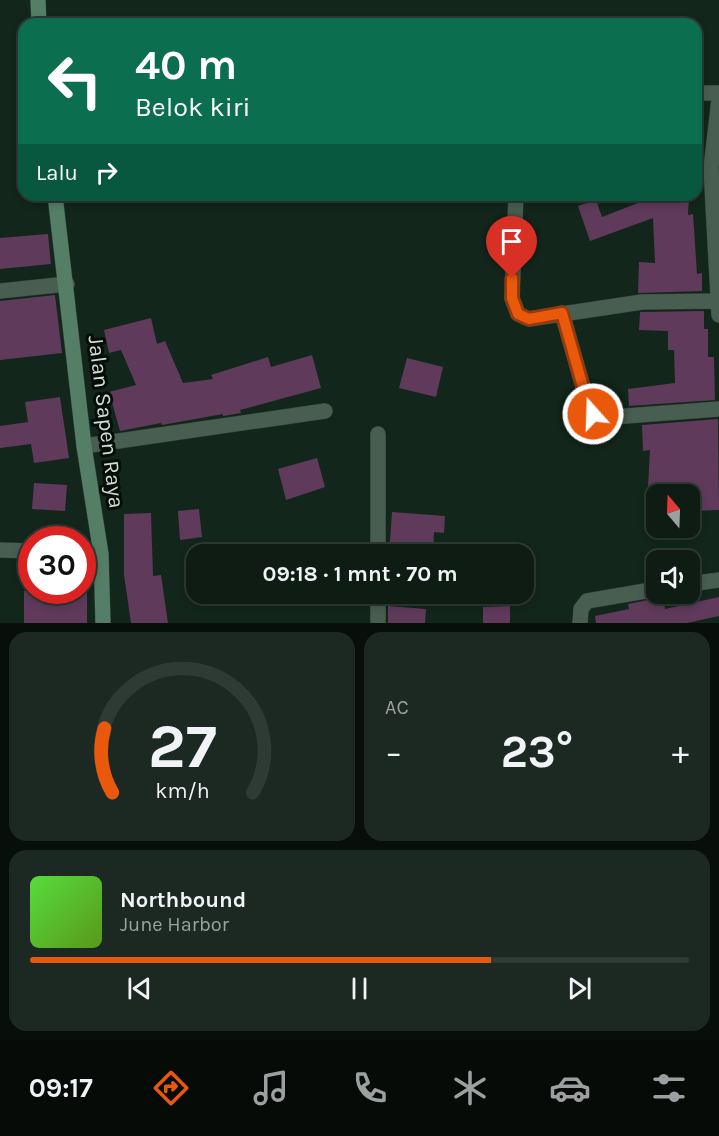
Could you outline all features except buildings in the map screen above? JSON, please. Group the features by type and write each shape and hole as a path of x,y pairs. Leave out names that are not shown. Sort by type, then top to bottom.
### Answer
{"street":[{"path":"38,0 39,18"},
{"path":"702,93 719,93"},
{"path":"516,201 512,298 518,314 529,319 642,302 718,308 715,168 719,99"},
{"name":"Jalan Sapen Raya","path":"56,201 84,446 101,554 103,623"},
{"path":"0,291 67,284"},
{"path":"562,313 589,408 599,418 719,409"},
{"path":"84,446 325,411"},
{"path":"378,434 378,544"},
{"path":"0,550 18,551"},
{"path":"96,554 101,554"},
{"path":"700,583 719,580"},
{"path":"580,623 581,609 587,601 646,591"},
{"path":"378,604 378,623"}],"route":[{"path":"512,278 512,298 518,314 529,319 562,313 589,408 593,414"}]}
